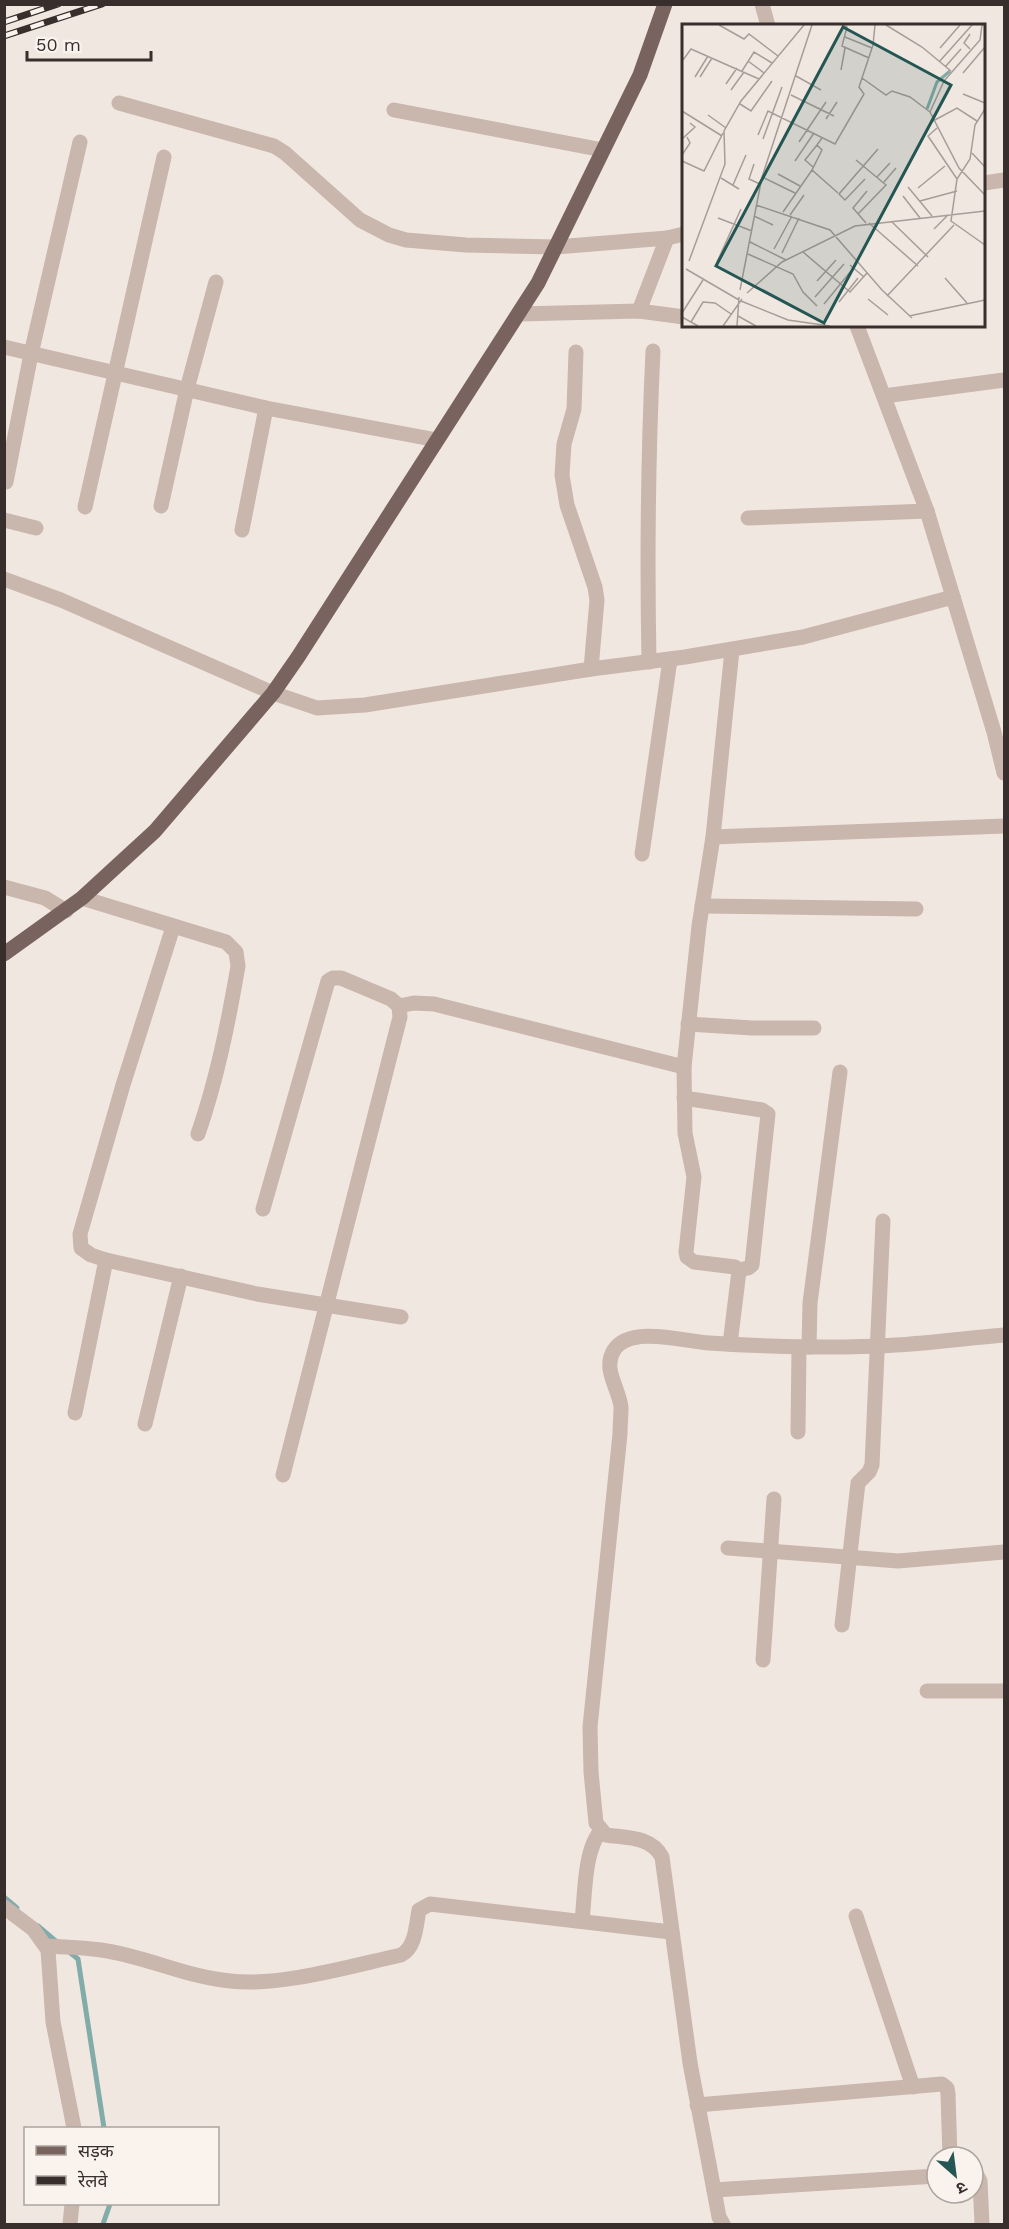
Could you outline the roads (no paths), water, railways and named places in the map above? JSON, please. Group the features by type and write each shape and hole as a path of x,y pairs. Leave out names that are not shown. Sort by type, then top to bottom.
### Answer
{"main road":[{"path":"4,954 82,898 155,831 273,693 538,283 640,75 664,4"}],"street":[{"path":"762,4 767,24"},
{"path":"119,103 274,146 285,153 346,209 389,235 420,242 556,247 667,238 682,234"},
{"path":"394,110 603,150"},
{"path":"6,482 31,354 80,142"},
{"path":"85,507 164,157"},
{"path":"985,183 1005,180"},
{"path":"639,311 667,238"},
{"path":"161,506 187,389 216,282"},
{"path":"519,314 639,311 682,316"},
{"path":"857,327 927,511 1004,769"},
{"path":"4,347 266,408 437,440"},
{"path":"649,662 648,444 653,351"},
{"path":"576,352 574,402 564,444 562,475 567,505 596,593 591,669"},
{"path":"884,396 1005,380"},
{"path":"242,530 266,408"},
{"path":"748,518 927,511"},
{"path":"4,520 36,528"},
{"path":"4,579 61,600 273,693 307,706 328,708 377,703 591,669 732,650 803,637 953,597"},
{"path":"684,1098 762,1110 768,1114 752,1265 748,1268 738,1270 735,1267 694,1262 686,1254 694,1177 685,1133 684,1098 684,1067 702,906 713,837 732,650"},
{"path":"642,854 670,660"},
{"path":"713,837 1005,826"},
{"path":"4,887 45,898 66,911"},
{"path":"82,898 226,942 233,948 238,959 222,1054 198,1134"},
{"path":"702,906 916,909"},
{"path":"173,927 123,1085 79,1240 84,1251 106,1260 257,1294 401,1317"},
{"path":"263,1209 328,981 341,978 391,999 399,1006 400,1017 283,1475"},
{"path":"399,1006 414,1003 434,1004 684,1067"},
{"path":"688,1024 752,1028 814,1028"},
{"path":"798,1432 804,1347 840,1072"},
{"path":"842,1625 858,1483 869,1472 872,1465 883,1221"},
{"path":"75,1413 106,1260"},
{"path":"730,1344 738,1270"},
{"path":"145,1424 181,1276"},
{"path":"723,2224 719,2217 698,2105 663,1866 658,1850 646,1842 606,1835 596,1823 590,1727 620,1434 621,1404 610,1370 610,1361 620,1343 635,1336 648,1335 686,1341 804,1347 876,1346 1005,1335"},
{"path":"763,1660 774,1498"},
{"path":"728,1548 909,1561 1005,1552"},
{"path":"927,1691 1005,1691"},
{"path":"582,1921 589,1856 595,1837 601,1831"},
{"path":"4,1907 56,1947 102,1950 229,1982 252,1982 321,1972 401,1955 407,1952 411,1945 419,1910 430,1904 671,1932"},
{"path":"856,1916 913,2087"},
{"path":"56,1947 50,1959 53,2022 74,2127"},
{"path":"698,2105 942,2084 947,2088 949,2145"},
{"path":"714,2190 925,2177"},
{"path":"70,2224 72,2205"},
{"path":"981,2205 982,2224"}],"waterway":[{"path":"4,1897 17,1908"},
{"path":"38,1926 58,1943"},
{"path":"68,1951 78,1959 104,2127"},
{"path":"103,2224 110,2205"}],"railway":[{"path":"4,22 58,4"},
{"path":"4,36 102,4"}]}
